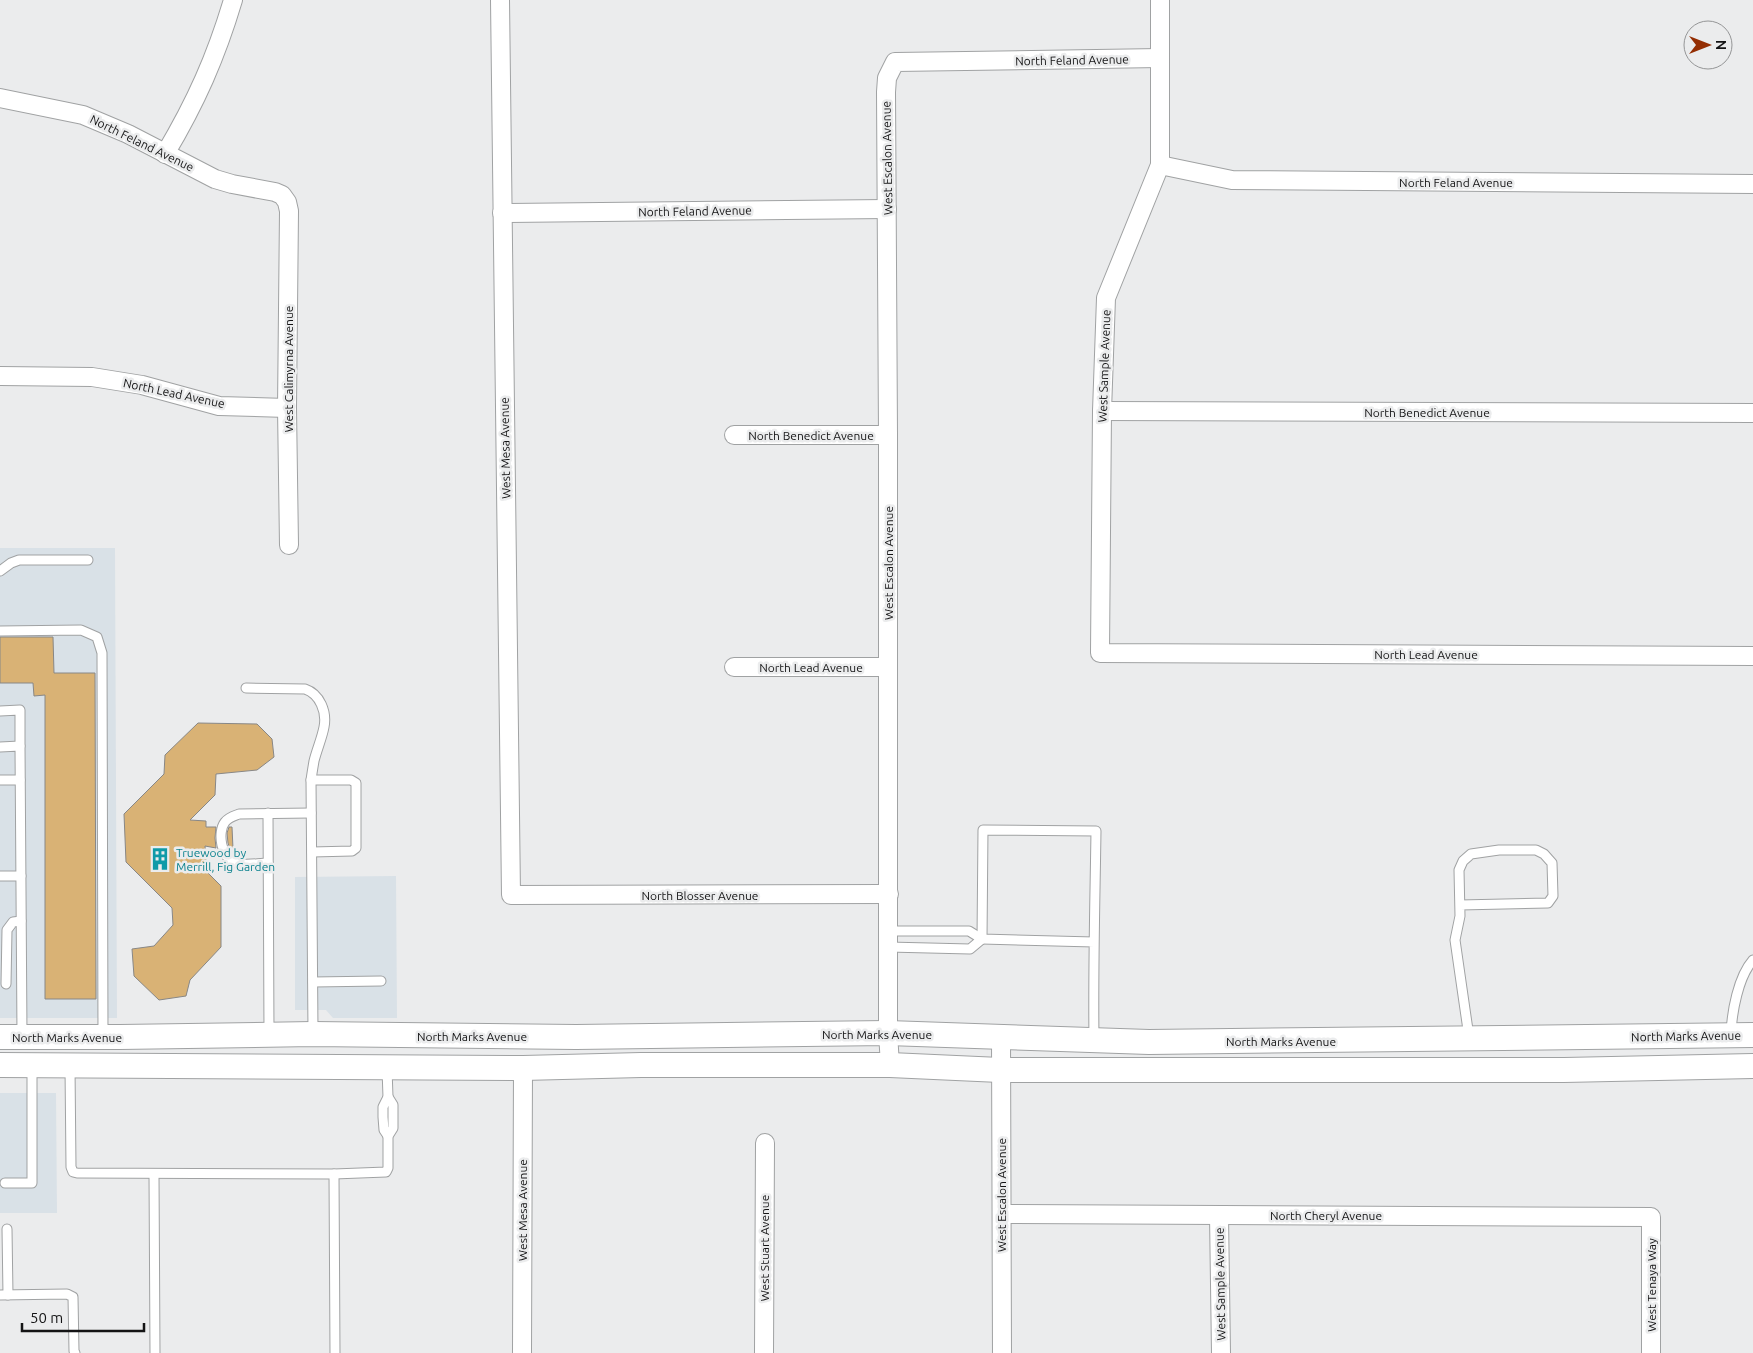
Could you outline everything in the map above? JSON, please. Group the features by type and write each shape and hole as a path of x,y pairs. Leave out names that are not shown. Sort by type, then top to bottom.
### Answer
{"main road":[{"name":"North Marks Avenue","path":"11,1037 269,1036 313,1034 696,1036 888,1033 1148,1042 1742,1034"},
{"path":"152,1066 171,1055 274,1052 298,1045 313,1034"},
{"path":"523,1068 530,1056 539,1053 553,1051 648,1051 684,1047 696,1036"},
{"path":"0,1065 523,1068 641,1065 890,1066 1000,1070 1564,1070 1753,1066"}],"street":[{"path":"165,154 196,99 214,58 233,0"},
{"name":"West Mesa Avenue","path":"500,0 511,895"},
{"name":"West Sample Avenue","path":"1100,652 1102,411 1106,298 1160,165 1160,0"},
{"name":"North Feland Avenue","path":"895,62 1160,58"},
{"name":"West Escalon Avenue","path":"890,1066 888,1033 888,210 886,92 887,78 895,62"},
{"name":"North Feland Avenue","path":"0,98 83,115 128,134 215,179 282,195"},
{"name":"North Feland Avenue","path":"1160,165 1232,180 1753,184"},
{"name":"West Calimyrna Avenue","path":"282,195 287,202 289,211 289,545"},
{"name":"North Feland Avenue","path":"502,213 888,210"},
{"name":"North Lead Avenue","path":"0,376 92,377 142,385 219,406 288,408"},
{"name":"North Benedict Avenue","path":"1102,411 1753,413"},
{"name":"North Benedict Avenue","path":"734,436 888,435"},
{"name":"North Lead Avenue","path":"1100,652 1753,656"},
{"name":"North Lead Avenue","path":"734,667 888,667"},
{"name":"North Blosser Avenue","path":"511,895 889,894"},
{"name":"West Escalon Avenue","path":"1001,1036 1002,1353"},
{"name":"West Mesa Avenue","path":"522,1353 523,1068"},
{"name":"West Stuart Avenue","path":"764,1353 765,1143"},
{"name":"North Cheryl Avenue","path":"1002,1214 1651,1217"},
{"name":"West Sample Avenue","path":"1219,1215 1221,1353"},
{"name":"West Tenaya Way","path":"1651,1217 1651,1353"}],"lane":[{"path":"0,571 19,560 88,560"},
{"path":"0,631 81,630 97,637 102,653 103,1037"},
{"path":"246,688 305,689 312,691 319,698 322,706 325,725 314,760 311,780 313,1034"},
{"path":"0,710 20,710 21,983 11,1037"},
{"path":"0,747 20,746"},
{"path":"0,780 20,780"},
{"path":"311,780 351,780 356,783 356,848 352,851 312,852"},
{"path":"268,863 236,863 228,859 222,848 222,827 229,817 239,814 311,813"},
{"path":"268,814 269,1036"},
{"path":"888,939 970,949 982,939 983,830 1096,831 1094,1040"},
{"path":"1460,905 1548,903 1553,896 1552,863 1544,854 1536,850 1499,850 1471,854 1462,861 1459,870 1460,916 1455,940 1469,1039"},
{"path":"0,876 21,876"},
{"path":"21,921 12,922 7,930 3,984 21,983"},
{"path":"888,939 969,931 982,939 1094,942"},
{"path":"1742,1034 1732,1010 1753,960"},
{"path":"313,982 381,981"},
{"path":"6,1183 32,1183 32,1065"},
{"path":"70,1065 71,1167 73,1172 154,1174 334,1174 386,1172 388,1168 388,1136 393,1128 393,1105 388,1097 387,1067"},
{"path":"154,1174 155,1353"},
{"path":"334,1174 335,1353"},
{"path":"7,1229 4,1295 67,1294 73,1297 75,1353"}],"shaded area":[{"path":"0,548 115,548 117,1018 0,1018"},
{"path":"396,876 397,1018 333,1018 326,1010 295,1010 295,877"},
{"path":"0,1093 56,1093 57,1213 0,1213"}],"building":[{"path":"0,637 53,637 54,673 95,673 96,999 45,999 45,695 34,696 33,683 0,683"},
{"name":"Truewood by Merrill, Fig Garden","path":"198,723 257,724 272,739 274,757 257,770 216,774 215,795 190,820 206,821 206,827 216,827 216,848 205,846 207,872 221,886 221,947 190,980 186,996 159,1000 134,976 132,949 154,946 173,925 172,908 126,862 124,814 164,774 165,755"},
{"path":"229,827 232,827 233,849 230,849 228,843 227,833"}],"place":[{"name":"Truewood by Merrill, Fig Garden","path":"160,859"}]}
